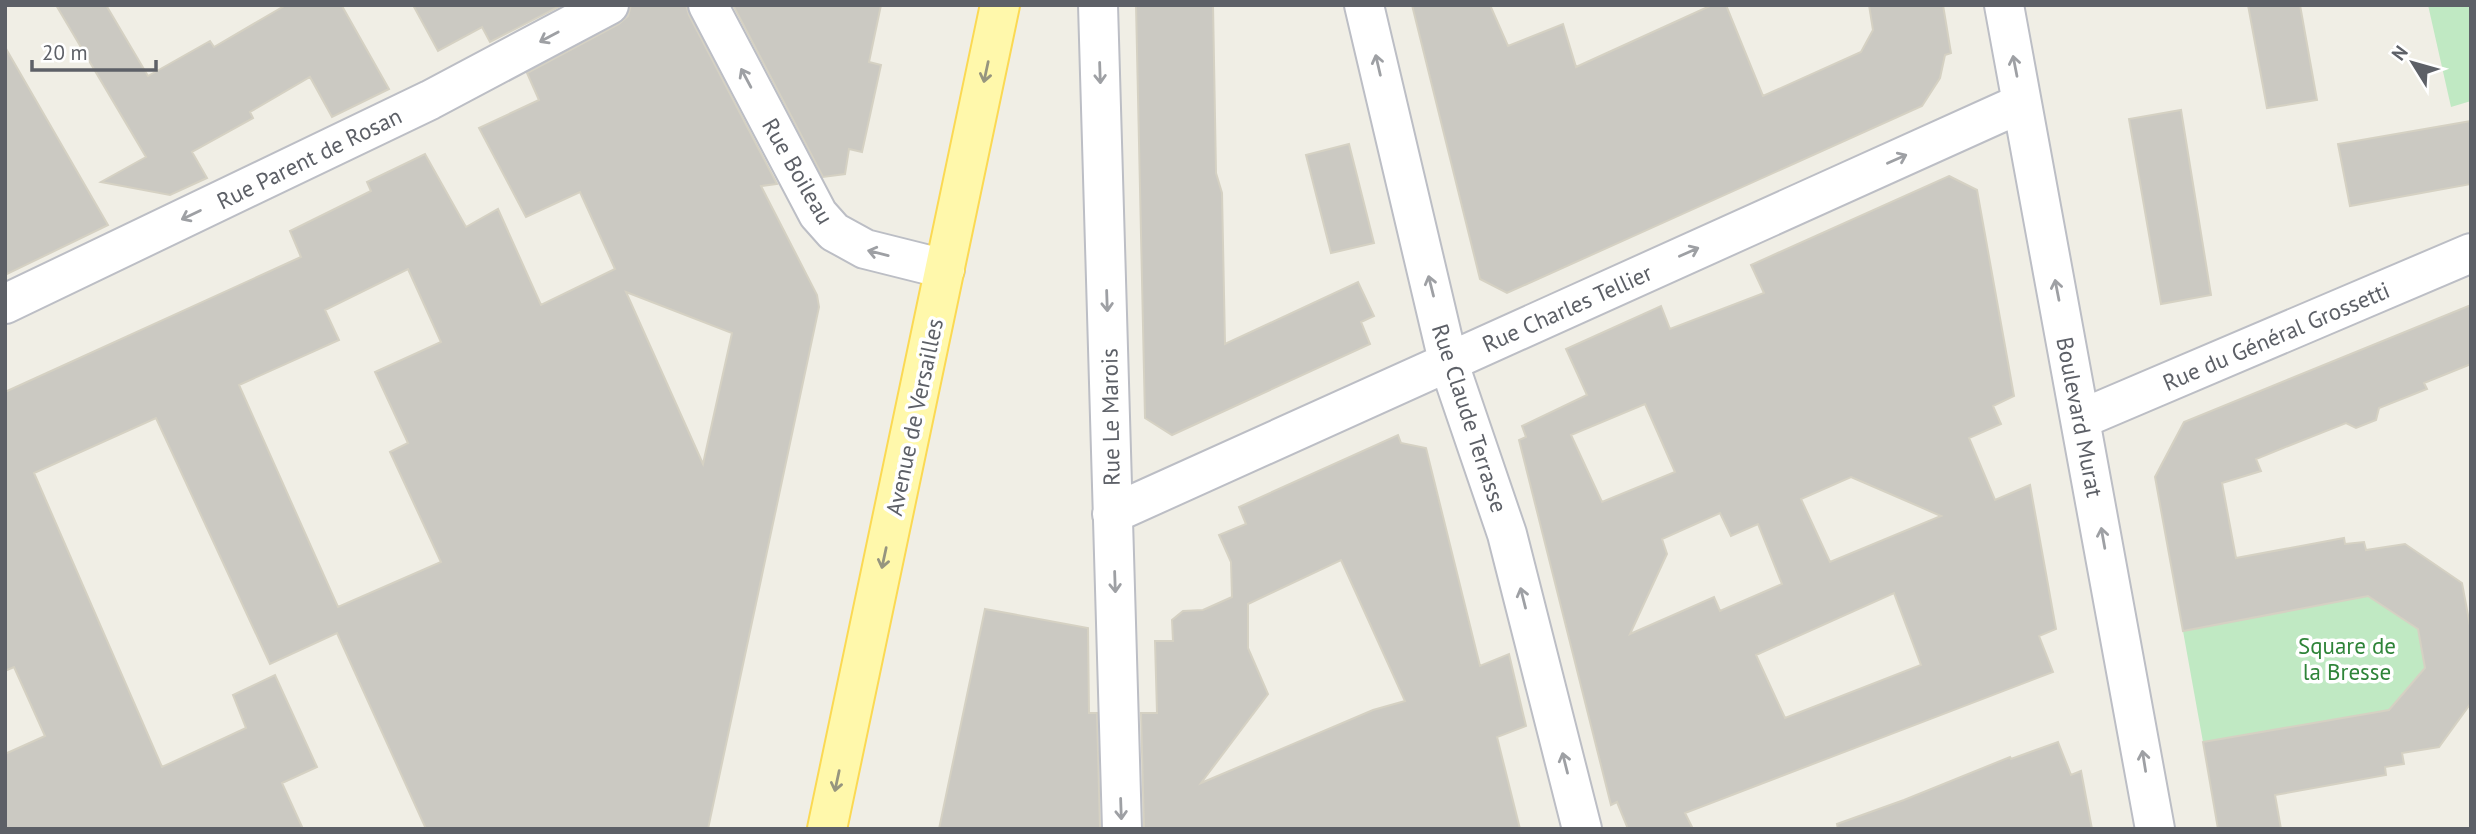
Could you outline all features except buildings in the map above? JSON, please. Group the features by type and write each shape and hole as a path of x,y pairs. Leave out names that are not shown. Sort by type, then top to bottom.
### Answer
{"main road":[{"name":"Avenue de Versailles","path":"827,829 1000,5"}],"street":[{"name":"Rue Parent de Rosan","path":"5,304 430,100 609,5"},
{"name":"Rue Boileau","path":"708,5 818,214 834,232 865,249 945,269"},
{"name":"Rue Le Marois","path":"1098,5 1122,829"},
{"name":"Rue Claude Terrasse","path":"1364,5 1448,361 1507,534 1581,829"},
{"name":"Boulevard Murat","path":"2004,5 2155,829"},
{"name":"Rue Charles Tellier","path":"1112,514 2022,103"},
{"name":"Rue du Général Grossetti","path":"2081,419 2471,253"}],"green space":[{"path":"2428,5 2471,5 2471,101 2451,107"},
{"name":"Square de la Bresse","path":"2368,596 2418,629 2425,668 2389,710 2203,742 2183,631"}]}
